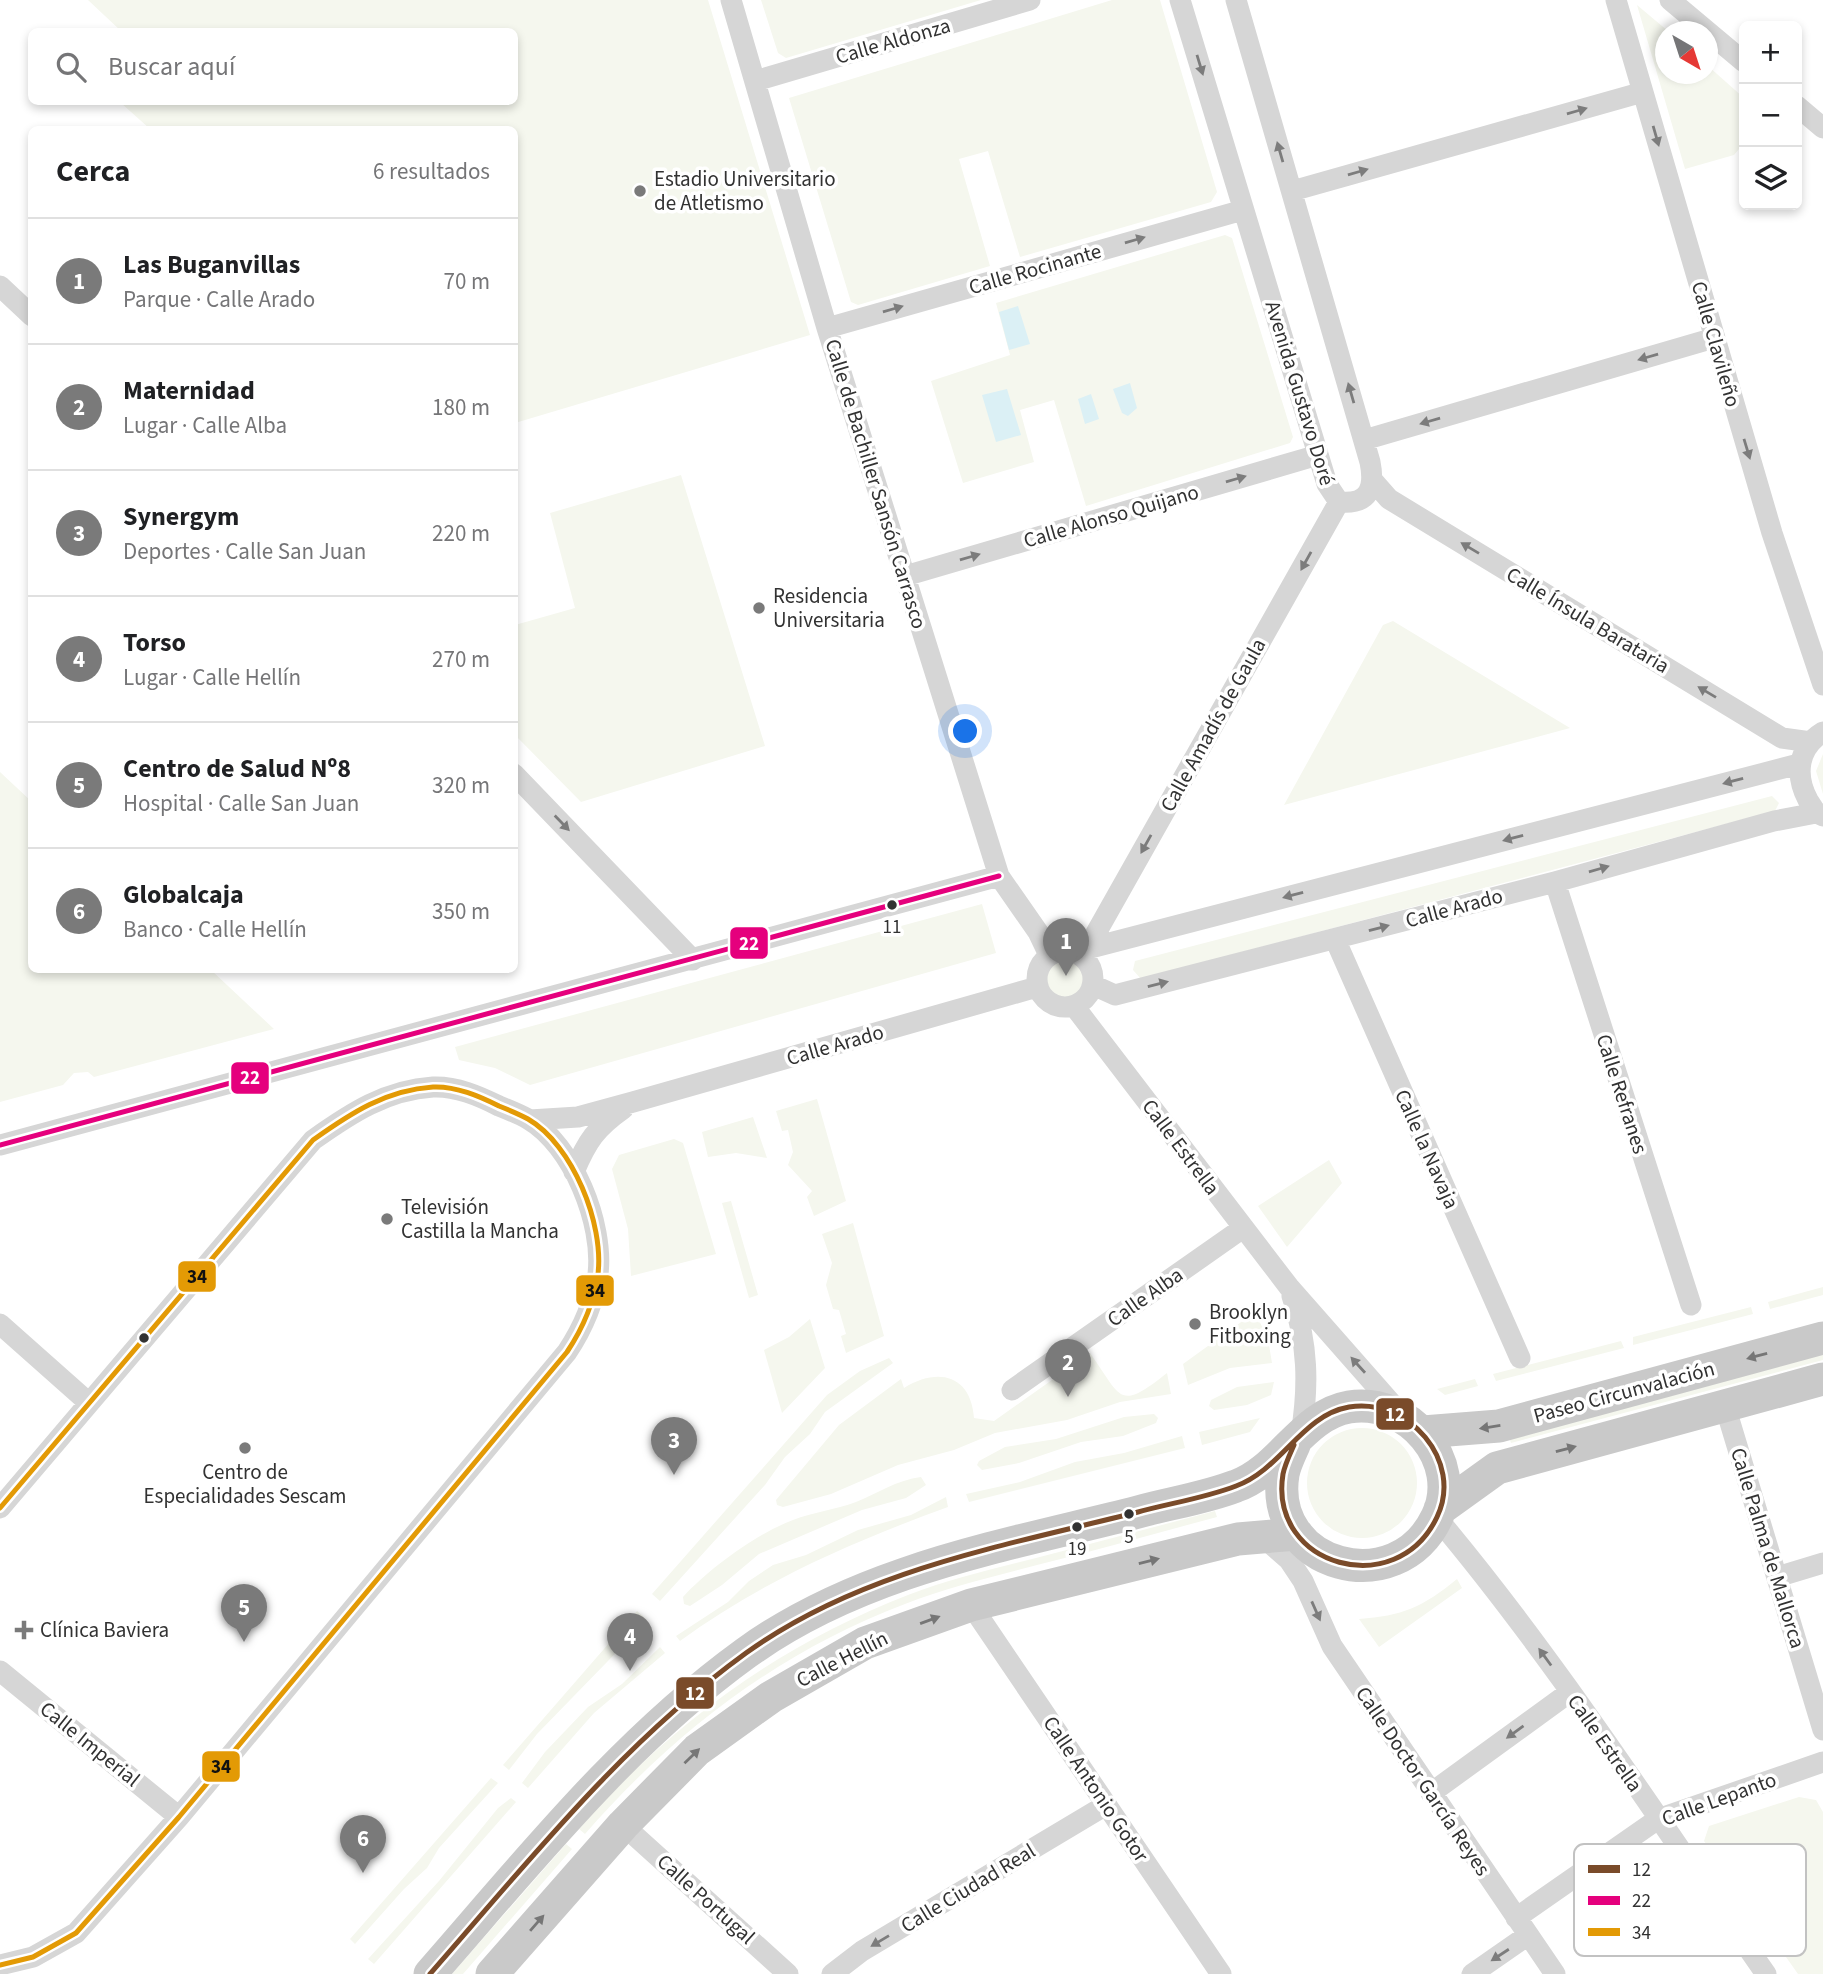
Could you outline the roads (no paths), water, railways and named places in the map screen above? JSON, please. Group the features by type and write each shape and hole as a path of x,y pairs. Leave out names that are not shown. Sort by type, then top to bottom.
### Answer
{"main road":[{"name":"Paseo Circunvalación","path":"1413,1424 1499,1426 1823,1338"},
{"name":"Paseo Circunvalación","path":"1438,1513 1497,1468 1823,1379"},
{"path":"430,1974 595,1785 671,1713 748,1651 835,1601 920,1568 1240,1485 1322,1417 1349,1407 1376,1407 1413,1424 1437,1455 1443,1482 1438,1513 1423,1540 1402,1557 1377,1566 1350,1566 1325,1558 1301,1539 1284,1506 1283,1475 1297,1440"},
{"name":"Calle Hellín","path":"492,1974 623,1825 697,1750 771,1697 865,1643 971,1605 1238,1539 1301,1539"}],"street":[{"name":"Calle de Bachiller Sansón Carrasco","path":"731,0 827,328 999,876 1038,932 1049,955"},
{"name":"Calle Aldonza","path":"755,81 1030,0"},
{"name":"Avenida Gustavo Doré","path":"1180,0 1331,494 1339,502 1359,500 1368,493 1374,482"},
{"path":"1236,0 1374,482"},
{"name":"Calle Clavileño","path":"1616,0 1772,533 1823,685"},
{"path":"1670,0 1739,58"},
{"path":"1292,191 1643,92"},
{"path":"1802,110 1823,128"},
{"name":"Calle Rocinante","path":"827,328 1243,210"},
{"path":"0,286 28,312"},
{"path":"1364,440 1714,338"},
{"name":"Calle Alonso Quijano","path":"905,576 1318,455"},
{"name":"Calle Ínsula Barataria","path":"1374,482 1389,499 1782,738 1817,737"},
{"name":"Calle Amadís de Gaula","path":"1081,950 1339,502"},
{"path":"1817,737 1799,764 1800,784 1820,815"},
{"path":"1081,950 1091,966 1093,985 1090,993 1074,1006 1055,1006 1046,1001 1037,987 1037,970 1049,955 1065,950 1081,950 1799,764"},
{"path":"518,778 693,960"},
{"name":"Calle Arado","path":"1093,985 1115,995 1555,882 1773,821 1820,815"},
{"path":"0,1145 999,876"},
{"name":"Calle Refranes","path":"1555,882 1690,1305"},
{"name":"Calle la Navaja","path":"1335,939 1520,1358"},
{"name":"Calle Arado","path":"530,1120 578,1117 1037,987"},
{"name":"Calle Estrella","path":"1074,1006 1289,1287 1413,1424"},
{"path":"0,1508 313,1140 356,1110 395,1093 436,1087 472,1093 530,1120 552,1141 574,1172 591,1210 598,1271 584,1327 548,1377 179,1817 76,1933 33,1957 0,1965"},
{"name":"Calle Arado","path":"574,1172 584,1149 600,1126 633,1102"},
{"name":"Calle Alba","path":"1012,1390 1243,1228"},
{"name":"Calle Estrella","path":"1289,1287 1303,1329 1308,1371 1297,1440"},
{"path":"0,1324 89,1404"},
{"name":"Calle Palma de Mallorca","path":"1725,1406 1823,1730"},
{"name":"Calle Estrella","path":"1438,1513 1570,1692 1675,1844"},
{"name":"Calle Doctor García Reyes","path":"1263,1537 1289,1560 1303,1581 1332,1646 1555,1974"},
{"name":"Calle Doctor García Reyes","path":"1301,1539 1303,1581"},
{"path":"1777,1577 1823,1563"},
{"name":"Calle Antonio Gotor","path":"971,1605 1222,1974"},
{"name":"Calle Imperial","path":"0,1671 179,1817"},
{"path":"1431,1793 1570,1692"},
{"name":"Calle Lepanto","path":"1626,1844 1658,1819 1823,1762"},
{"name":"Calle Ciudad Real","path":"832,1974 862,1951 1106,1805"},
{"name":"Calle Portugal","path":"623,1825 788,1974"},
{"name":"Calle Lepanto","path":"1472,1974 1522,1926 1574,1885"},
{"name":"Calle Estrella","path":"1753,1956 1766,1974"}],"place":[{"name":"Estadio Universitario de Atletismo","path":"640,191"},
{"name":"Residencia Universitaria","path":"759,608"},
{"name":"11","path":"892,905"},
{"name":"Las Buganvillas","path":"1066,976"},
{"name":"Televisión Castilla la Mancha","path":"387,1219"},
{"name":"Brooklyn Fitboxing","path":"1195,1324"},
{"name":"Maternidad","path":"1068,1397"},
{"name":"Centro de Especialidades Sescam","path":"245,1448"},
{"name":"Synergym","path":"674,1475"},
{"name":"5","path":"1129,1514"},
{"name":"19","path":"1077,1527"},
{"name":"Clínica Baviera","path":"24,1630"},
{"name":"Centro de Salud Nº8","path":"244,1642"},
{"name":"Torso","path":"630,1671"},
{"name":"Globalcaja","path":"363,1873"}]}
